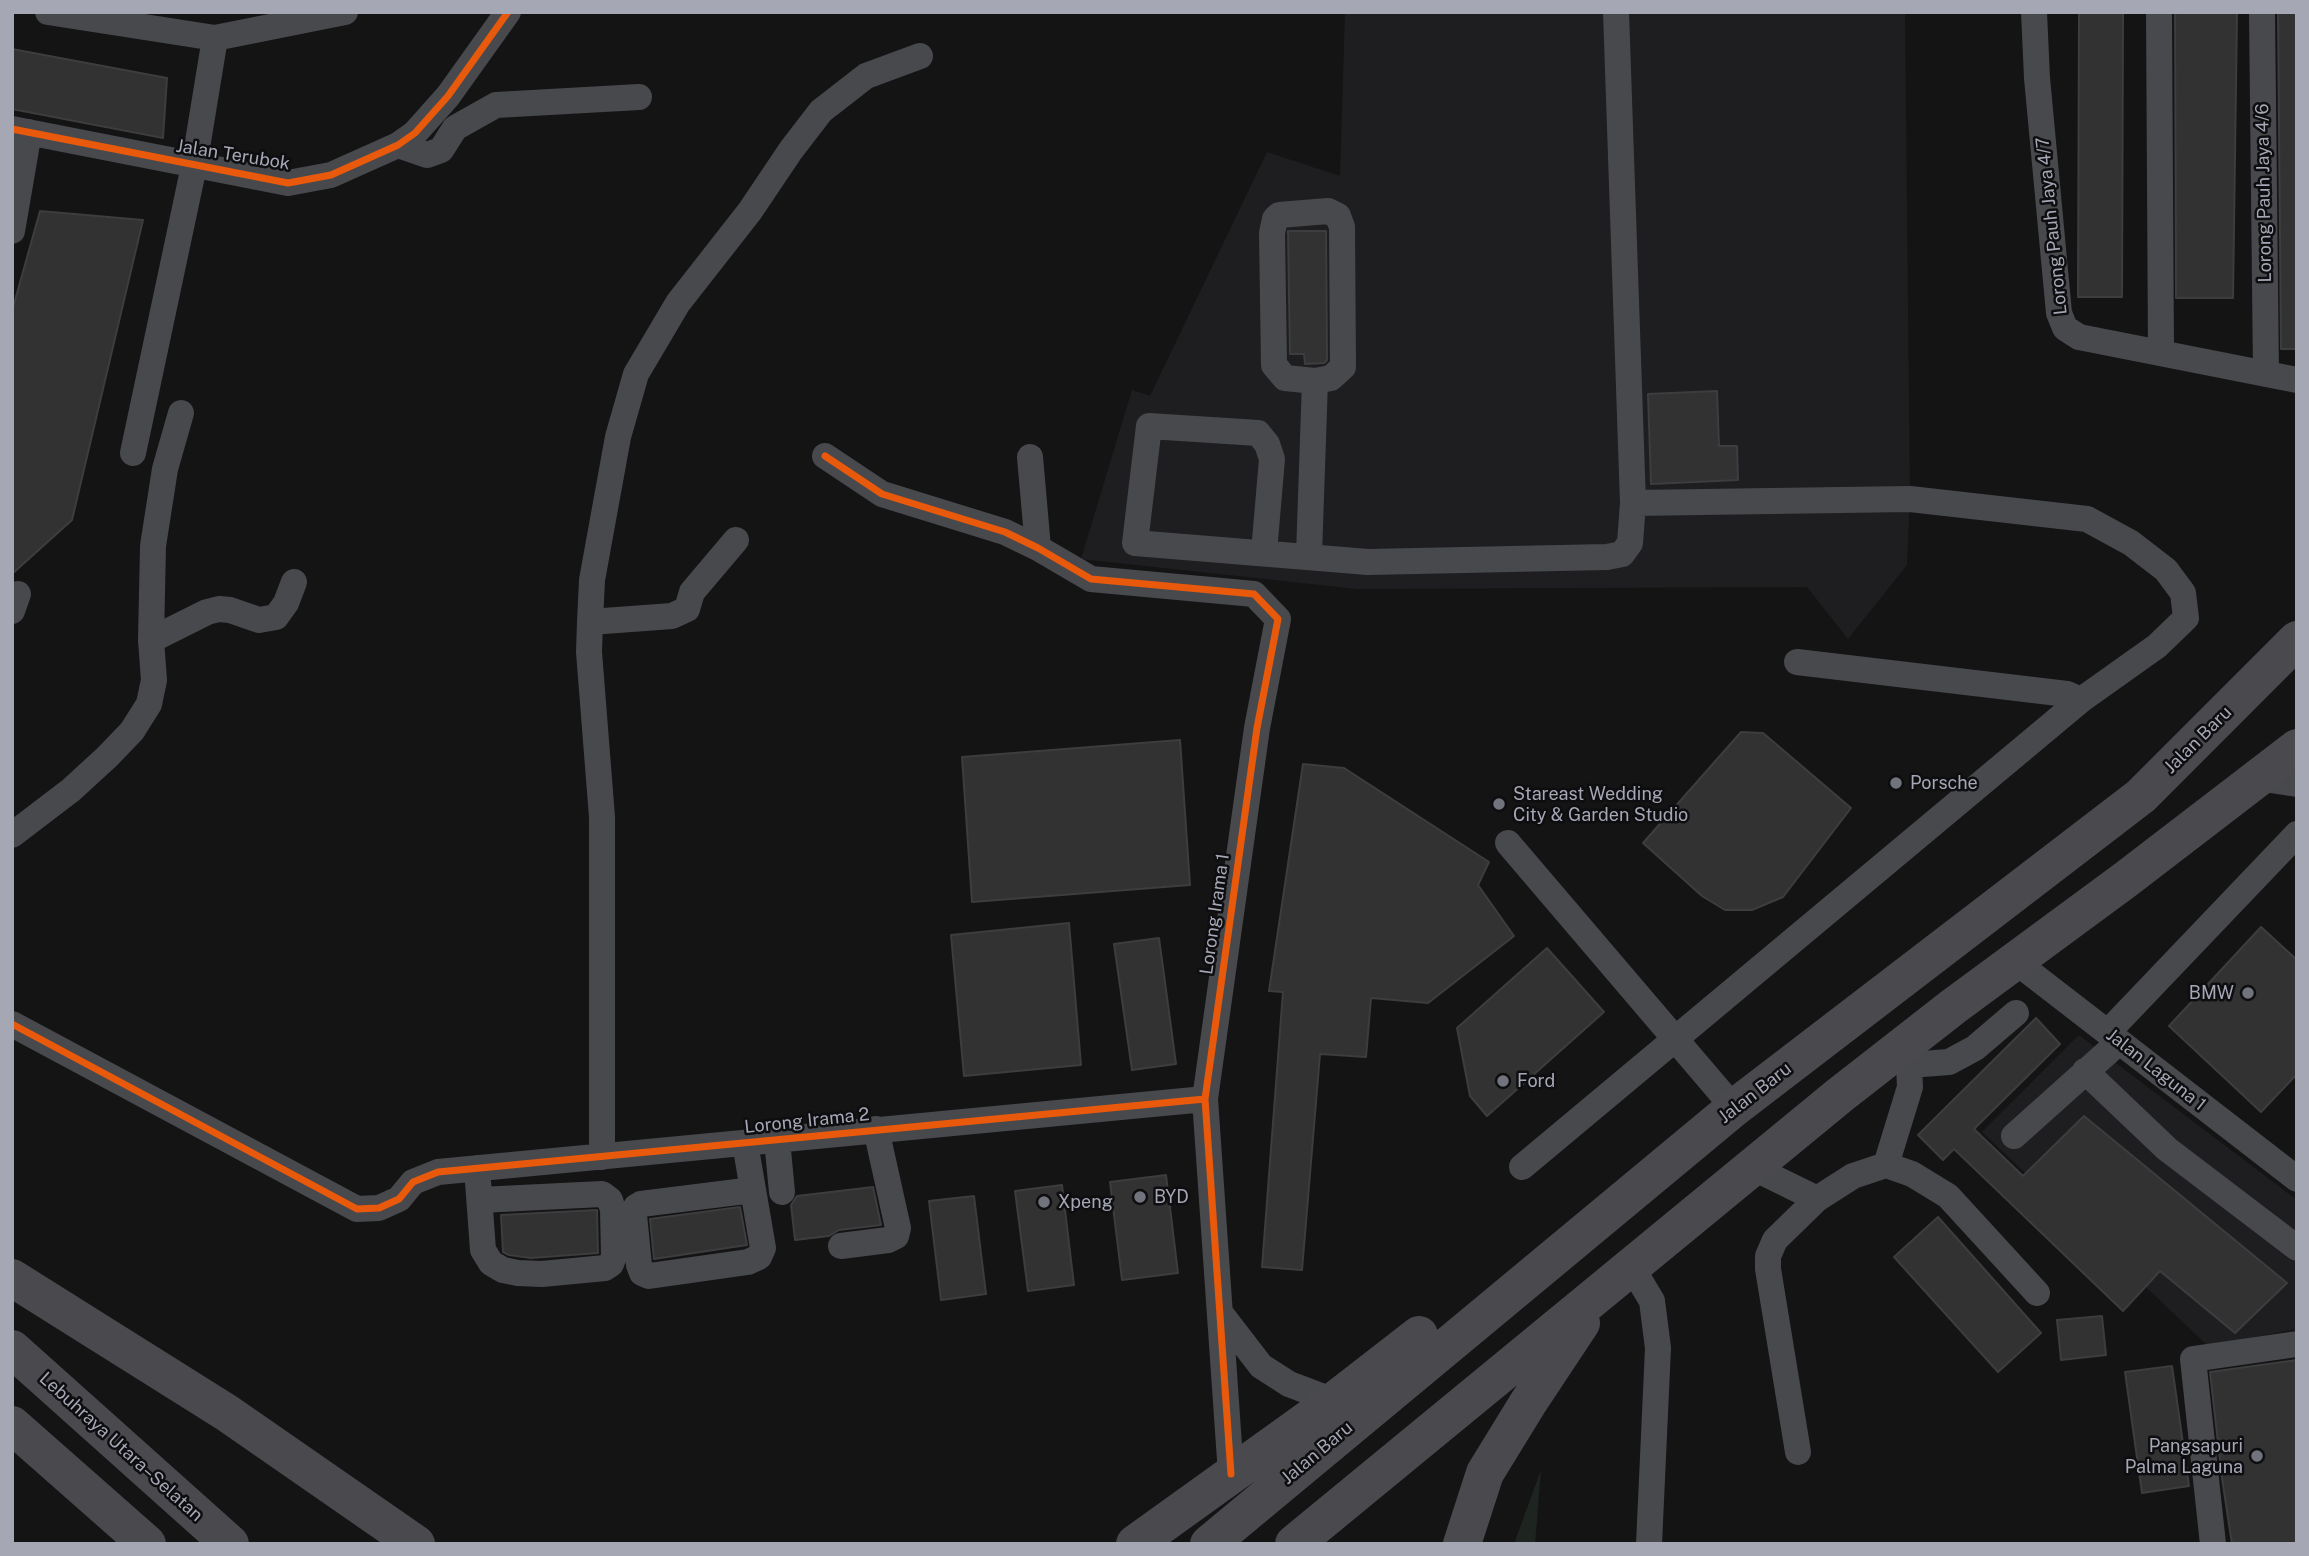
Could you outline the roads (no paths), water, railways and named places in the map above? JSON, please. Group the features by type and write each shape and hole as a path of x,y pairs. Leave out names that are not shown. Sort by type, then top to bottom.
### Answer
{"highway":[{"name":"Jalan Baru","path":"1209,1544 1734,1108 2141,796 2297,640"},
{"path":"1294,1544 1752,1167 1906,1056 2015,961 2297,748"},
{"path":"1135,1544 1334,1401 1548,1240 1613,1207"},
{"path":"1462,1544 1485,1474 1528,1403 1618,1277"},
{"path":"12,1278 228,1413 416,1544"},
{"name":"Lebuhraya Utara–Selatan","path":"12,1349 230,1544"},
{"path":"12,1425 147,1544"}],"street":[{"path":"48,12 215,38 345,12"},
{"name":"Jalan Terubok","path":"21,130 288,183 331,175 398,145 415,133 448,96 508,12"},
{"path":"1264,552 1272,459 1267,444 1258,433 1149,426 1135,543 1264,552 1309,555 1368,562 1615,556 1622,554 1630,543 1633,503 1616,12"},
{"name":"Lorong Pauh Jaya 4/7","path":"2035,12 2037,78 2059,313 2065,328 2079,337 2297,380"},
{"path":"2159,12 2161,353"},
{"name":"Lorong Pauh Jaya 4/6","path":"2262,12 2266,374"},
{"path":"133,453 194,166 215,38"},
{"path":"602,1157 602,817 589,652 590,622 592,580 613,463 636,374 678,303 750,211 821,111 866,76 920,56"},
{"path":"398,145 427,155 441,150 455,128 496,104 639,97"},
{"path":"12,231 21,130"},
{"path":"1328,211 1338,216 1342,227 1343,367 1331,378 1315,382 1285,378 1274,365 1272,233 1275,219 1279,215 1328,211"},
{"path":"1309,555 1315,382"},
{"path":"12,835 71,790 132,731 149,704 154,680 151,640 153,546 158,505 181,413"},
{"path":"825,456 882,494 1005,533 1038,548 1030,457"},
{"path":"1521,1167 2081,701 2157,646 2186,618 2182,593 2166,570 2131,543 2087,519 1910,499 1633,503"},
{"path":"590,622 673,616 687,609 692,592 736,540"},
{"name":"Lorong Irama 1","path":"1038,548 1091,579 1254,594 1278,619 1257,728 1205,1099 1231,1474"},
{"path":"151,640 219,609 259,620 276,617 286,603 294,582"},
{"path":"1797,662 2067,694 2081,701"},
{"path":"2257,778 2297,784"},
{"path":"2014,1136 2085,1071 2297,834"},
{"path":"1508,843 1734,1108"},
{"name":"Jalan Laguna 1","path":"2015,961 2294,1172"},
{"path":"1886,1165 1910,1087 1906,1056 1949,1062 1975,1048 2016,1013"},
{"name":"Lorong Irama 2","path":"12,1024 357,1209 379,1208 399,1199 413,1182 438,1172 1205,1099"},
{"path":"2085,1071 2167,1149 2297,1248"},
{"path":"841,1247 888,1240 896,1236 898,1228 876,1129"},
{"path":"777,1140 782,1192"},
{"path":"745,1143 763,1248 759,1257 748,1262 649,1276 642,1273 634,1215 636,1207 641,1204 753,1190"},
{"path":"1798,1452 1768,1256 1775,1240 1817,1199 1853,1176 1886,1165 1912,1174 1948,1196 2037,1293"},
{"path":"1752,1167 1817,1199"},
{"path":"477,1168 483,1251 491,1263 503,1270 542,1274 605,1268 611,1264 614,1256 613,1210 610,1200 602,1194 480,1200"},
{"path":"1618,1277 1652,1301 1658,1348 1649,1544"},
{"path":"1221,1314 1261,1366 1289,1384 1334,1401"},
{"path":"2213,1544 2193,1359 2297,1345"}],"place":[{"name":"Porsche","path":"1896,783"},
{"name":"Stareast Wedding City & Garden Studio","path":"1499,804"},
{"name":"BMW","path":"2248,993"},
{"name":"Ford","path":"1503,1081"},
{"name":"BYD","path":"1140,1197"},
{"name":"Xpeng","path":"1044,1202"},
{"name":"Pangsapuri Palma Laguna","path":"2257,1456"}]}
